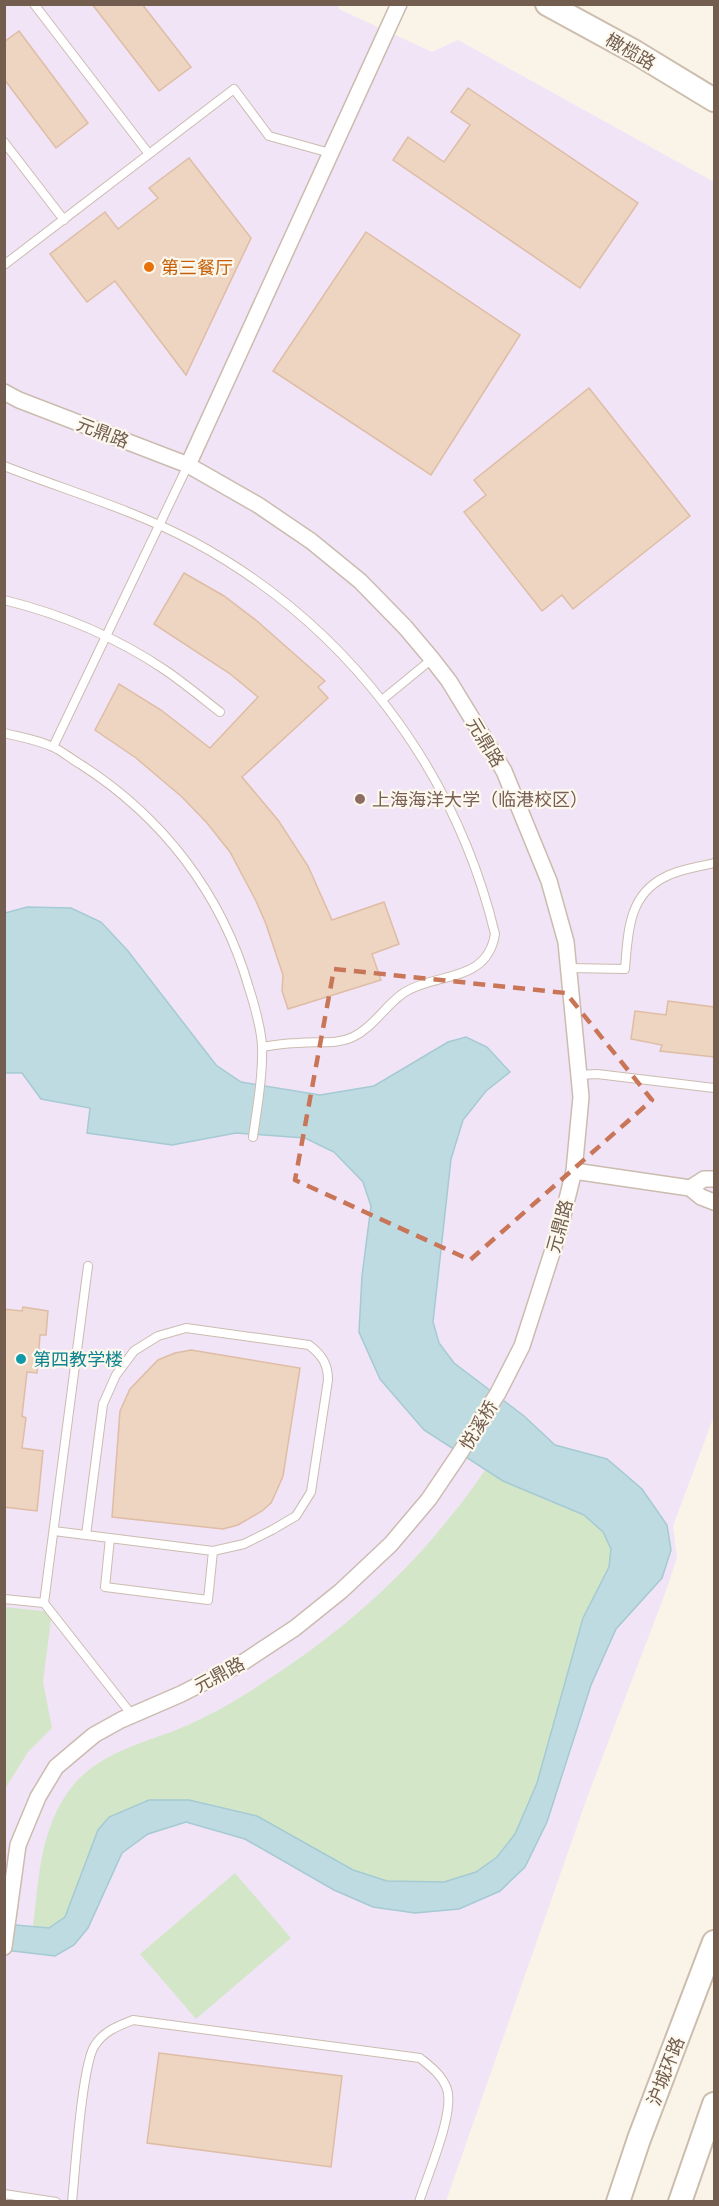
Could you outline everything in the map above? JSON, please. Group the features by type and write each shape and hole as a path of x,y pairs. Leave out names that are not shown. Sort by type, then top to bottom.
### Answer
{"main road":[{"name":"橄榄路","path":"547,4 635,52 714,100"},
{"name":"沪城环路","path":"618,2202 639,2139 714,1942"},
{"path":"680,2202 714,2104"}],"street":[{"path":"188,465 399,4"},
{"name":"元鼎路","path":"4,392 19,400 188,465 258,505 311,541 360,581 432,658 449,681 504,771 549,881 566,942 581,1097 574,1171 559,1231 522,1346 498,1393"},
{"path":"574,1171 690,1188 701,1197 714,1202"},
{"path":"690,1188 704,1179 714,1179"},
{"name":"悦溪桥","path":"458,1456 498,1393"},
{"name":"元鼎路","path":"4,1947 8,1918 8,1894 18,1845 38,1797 56,1767 94,1735 242,1663 295,1628 341,1591 391,1544 429,1499 458,1456"}],"lane":[{"path":"34,4 149,154"},
{"path":"4,265 234,89 269,136 330,153"},
{"path":"4,142 63,220"},
{"path":"53,747 188,465"},
{"path":"4,466 160,525 195,542 256,579 297,611 339,650 382,700 422,757 451,808 471,854 495,934 493,946 486,959 470,970 417,986 402,994 373,1023 353,1037 335,1042 299,1042 262,1047"},
{"path":"4,600 41,609 106,636 165,670 220,712"},
{"path":"382,700 432,658"},
{"path":"4,734 53,747 97,775 138,806 178,848 204,885 243,966 257,1016 262,1047 253,1137"},
{"path":"569,968 625,969 628,926 636,903 649,888 666,876 714,862"},
{"path":"579,1075 597,1074 714,1088"},
{"path":"44,1604 88,1266"},
{"path":"54,1531 213,1551 244,1545 296,1516 311,1492 328,1380 328,1367 320,1353 309,1345 186,1328 158,1336 135,1351 116,1375 103,1404 86,1535"},
{"path":"110,1538 105,1587 208,1600 213,1551"},
{"path":"4,1599 44,1604 132,1715"},
{"path":"72,2202 87,2072 93,2046 109,2030 133,2020 420,2058 438,2072 447,2090 448,2114 419,2202"},
{"path":"4,2194 56,2202"}],"highlighted area":[{"path":"334,969 566,993 652,1100 470,1260 295,1180"}],"shaded area":[{"name":"上海海洋大学（临港校区）","path":"5,5 338,5 339,9 432,52 458,40 714,182 714,1416 673,1526 677,1558 666,1591 588,1795 446,2201 5,2202"}],"green space":[{"path":"485,1470 503,1481 584,1515 603,1532 611,1549 609,1567 583,1618 537,1783 515,1834 497,1857 476,1872 444,1882 387,1881 353,1870 257,1816 98,1830 65,1917 49,1928 33,1926 39,1872 47,1837 61,1803 81,1777 105,1759 119,1752 183,1727 229,1704 291,1665 320,1643 376,1597 402,1572 455,1511"},
{"path":"5,1607 52,1612 43,1682 52,1728 28,1752 5,1789"},
{"path":"235,1873 291,1938 196,2019 140,1954"}],"water":[{"path":"27,907 71,908 101,922 128,951 216,1065 241,1082 320,1095 374,1086 448,1042 466,1037 487,1047 510,1072 486,1091 463,1120 451,1159 433,1322 439,1343 454,1363 524,1416 555,1445 607,1459 642,1489 667,1525 671,1550 662,1578 616,1629 591,1685 547,1822 525,1867 500,1891 459,1909 415,1913 373,1907 334,1890 245,1839 186,1822 148,1834 122,1853 88,1928 74,1945 55,1956 5,1950 5,1924 49,1928 65,1917 98,1830 109,1817 149,1800 189,1800 257,1816 353,1870 387,1881 444,1882 476,1872 497,1857 515,1834 537,1783 583,1618 609,1567 611,1549 603,1532 584,1515 503,1481 424,1430 380,1379 359,1332 362,1276 371,1206 363,1182 334,1152 305,1138 236,1133 172,1145 87,1133 90,1108 41,1099 22,1073 5,1073 5,913"}],"building":[{"path":"92,4 142,4 191,67 159,91"},
{"path":"19,31 88,123 56,148 4,79 4,42"},
{"path":"468,88 638,203 580,288 393,160 408,137 444,162 470,125 451,112"},
{"name":"第三餐厅","path":"189,158 251,238 186,375 115,281 87,302 50,254 105,212 118,229 158,198 149,188"},
{"path":"366,232 520,335 431,475 273,371"},
{"path":"589,388 690,516 573,609 562,595 542,611 464,512 486,495 474,480"},
{"path":"184,573 224,596 257,621 325,681 318,687 328,698 242,777 278,820 308,866 332,920 384,902 399,944 372,954 381,980 288,1009 282,991 283,975 266,924 230,852 182,797 136,758 95,730 119,684 161,710 210,748 258,697 229,673 154,624"},
{"path":"668,1001 714,1007 714,1057 660,1051 662,1045 631,1039 635,1011 666,1015"},
{"path":"23,1307 48,1311 46,1335 40,1335 37,1373 27,1372 22,1416 26,1418 22,1448 43,1451 37,1511 4,1507 4,1309 22,1311"},
{"path":"191,1350 300,1368 283,1476 271,1503 238,1525 223,1529 112,1517 120,1411 130,1389 158,1360"},
{"path":"159,2053 342,2076 331,2167 147,2143"}],"place":[{"name":"第三餐厅","path":"149,267"},
{"name":"上海海洋大学（临港校区）","path":"360,799"},
{"name":"第四教学楼","path":"21,1359"}]}
